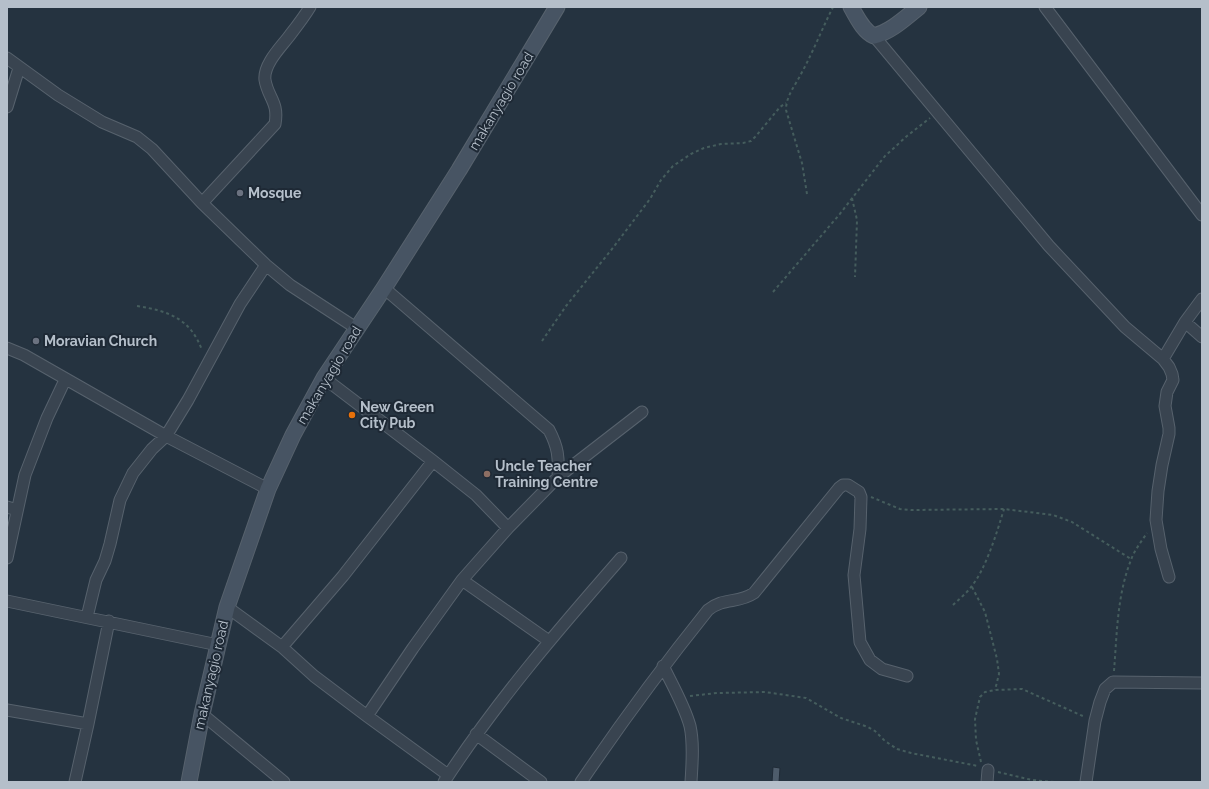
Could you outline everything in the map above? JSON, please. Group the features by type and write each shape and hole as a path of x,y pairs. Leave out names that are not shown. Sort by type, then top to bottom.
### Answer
{"street":[{"path":"202,202 275,124 277,116 276,106 267,86 265,74 274,56 310,7"},
{"name":"makanyagio road","path":"189,782 202,714 227,607 268,488 324,378 384,288 459,170 557,7"},
{"path":"851,7 869,34 874,36 1049,246 1125,327 1162,359 1169,367 1173,380 1166,398 1165,406 1169,428 1158,491 1156,520 1161,549 1169,577"},
{"path":"874,36 882,34 894,27 919,7"},
{"path":"1045,7 1171,176 1202,215"},
{"path":"7,58 58,95 102,122 137,137 152,149 202,202 266,265 290,285 356,328"},
{"path":"7,107 19,68"},
{"path":"87,617 96,580 105,561 110,544 120,500 133,473 152,448 166,436 208,364 240,304 266,265"},
{"path":"384,288 549,430 556,442 559,456 558,477"},
{"path":"1162,359 1185,322 1202,299"},
{"path":"1185,322 1202,337"},
{"path":"7,348 24,355 65,380 166,436 268,488"},
{"path":"324,378 476,495 508,528"},
{"path":"7,558 12,508 47,418 65,380"},
{"path":"367,716 413,648 462,580 508,528 558,477 642,412"},
{"path":"282,647 343,576 433,461"},
{"path":"581,782 663,666 708,610 715,604 741,599 754,593 839,488 844,485 848,485 859,492 860,497 860,529 854,575 860,642 870,660 882,669 907,676"},
{"path":"227,607 282,647 314,676 446,778 476,734 549,641 621,558"},
{"path":"462,580 549,641"},
{"path":"7,601 218,645"},
{"path":"75,782 108,621"},
{"path":"663,666 690,726 692,756 691,782"},
{"path":"1086,782 1095,721 1105,689 1113,682 1202,684"},
{"path":"7,710 88,724"},
{"path":"202,714 284,782"},
{"path":"476,734 541,782"},
{"path":"987,782 988,770"}],"path":[{"path":"807,194 802,163 786,110 786,103 833,7"},
{"path":"542,342 566,306 638,215 650,199 661,180 673,166 691,154 704,148 721,144 751,141 780,107 786,103"},
{"path":"773,292 852,198 885,156 907,136 937,113"},
{"path":"852,198 856,220 855,277"},
{"path":"137,306 158,309 175,317 190,327 199,342 208,364"},
{"path":"859,492 900,509 1004,509 1053,515 1072,522 1131,559"},
{"path":"953,605 972,587 990,550 1004,509"},
{"path":"1113,682 1119,615 1125,577 1131,559 1156,520"},
{"path":"972,587 985,612 994,644 999,674 995,690"},
{"path":"678,697 717,693 765,692 806,698 841,718 868,727 897,749 982,767 976,740 976,719 977,704 980,697 985,692 1022,689 1095,721"},
{"path":"988,770 1032,780 1054,782"}],"building":[{"path":"773,767 780,768 779,782 772,782"}],"place":[{"name":"Mosque","path":"240,193"},
{"name":"Moravian Church","path":"36,341"},
{"name":"New Green City Pub","path":"352,415"},
{"name":"Uncle Teacher Training Centre","path":"487,474"}]}
